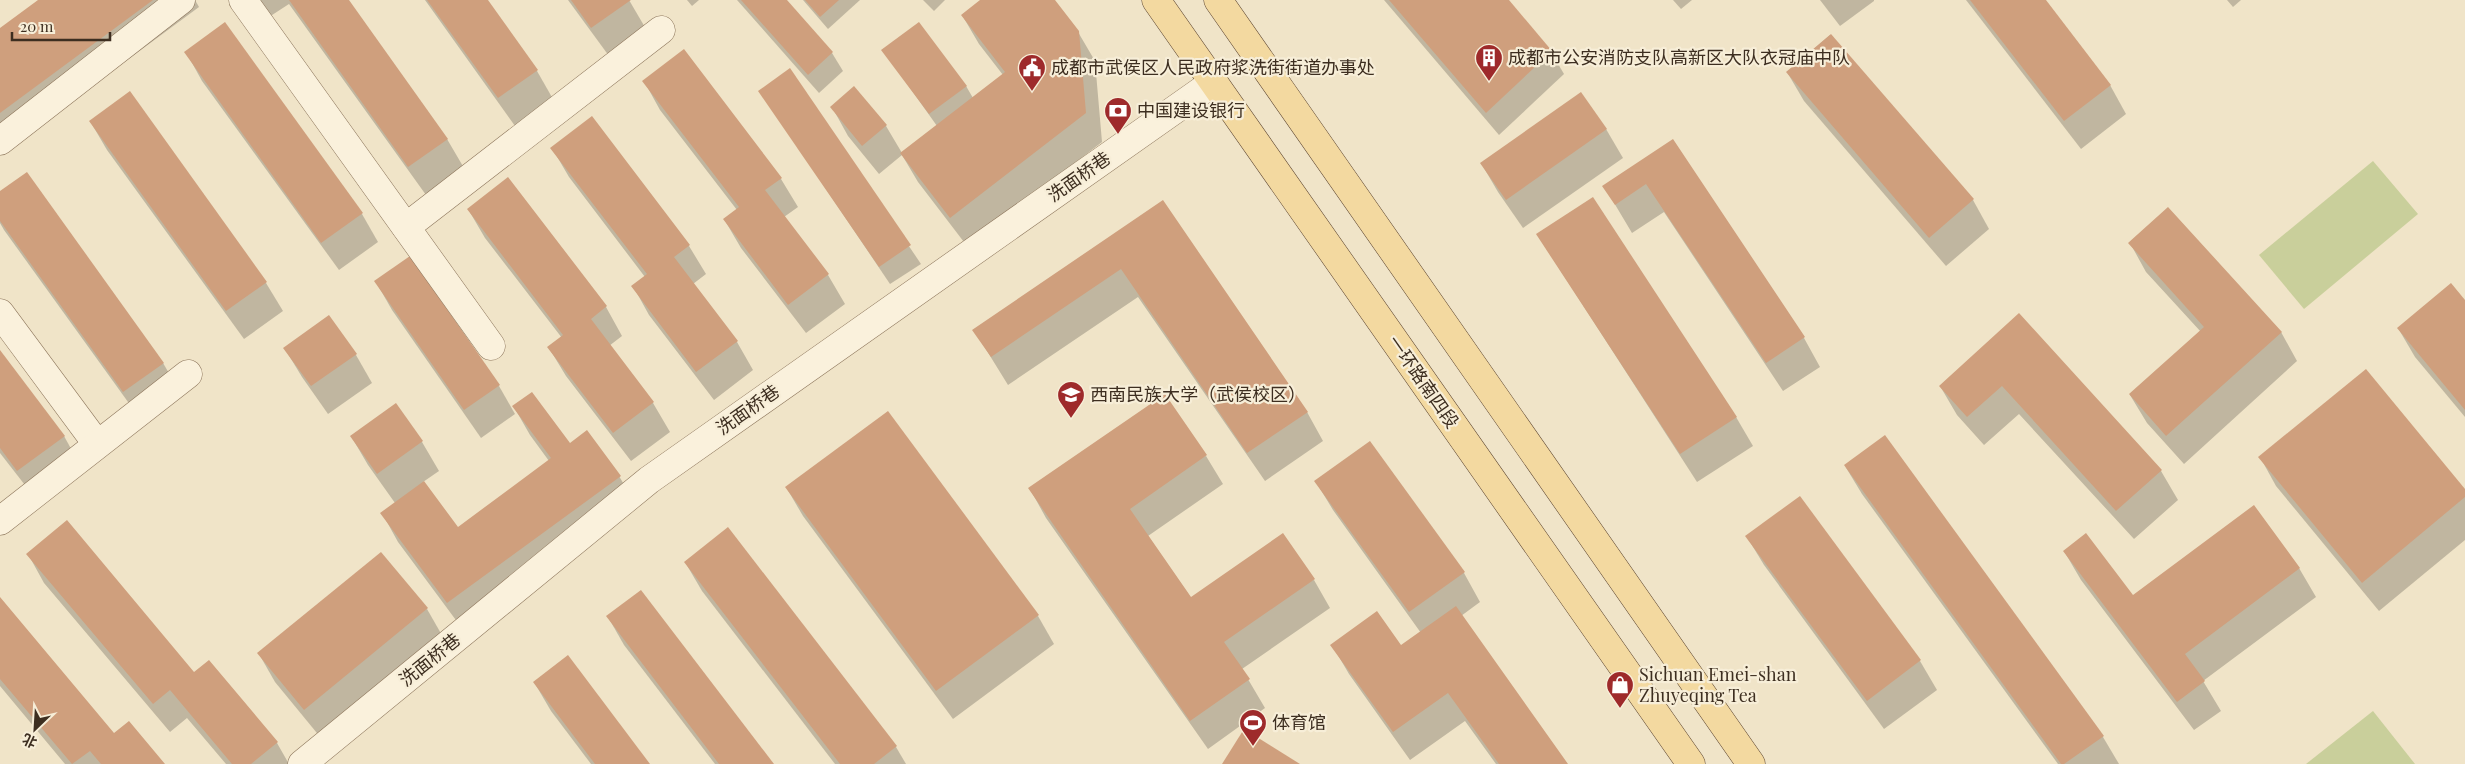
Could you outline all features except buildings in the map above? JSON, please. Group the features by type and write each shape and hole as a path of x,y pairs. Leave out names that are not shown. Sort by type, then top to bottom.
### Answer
{"main road":[{"name":"一环路南四段","path":"1156,0 1691,764"},
{"path":"1218,0 1751,764"}],"street":[{"path":"0,141 181,0"},
{"path":"243,0 491,346"},
{"path":"406,227 661,30"},
{"name":"洗面桥巷","path":"302,764 649,480 1214,82"},
{"path":"0,313 97,444"},
{"path":"0,521 188,374"}],"green space":[{"path":"2373,161 2418,214 2304,309 2259,255"},
{"path":"2373,711 2415,764 2306,764"}],"place":[{"name":"成都市公安消防支队高新区大队衣冠庙中队","path":"1489,82"},
{"name":"成都市武侯区人民政府浆洗街街道办事处","path":"1032,92"},
{"name":"中国建设银行","path":"1118,135"},
{"name":"西南民族大学（武侯校区）","path":"1071,419"},
{"name":"Sichuan Emei-shan Zhuyeqing Tea","path":"1620,709"},
{"name":"体育馆","path":"1253,747"}]}
